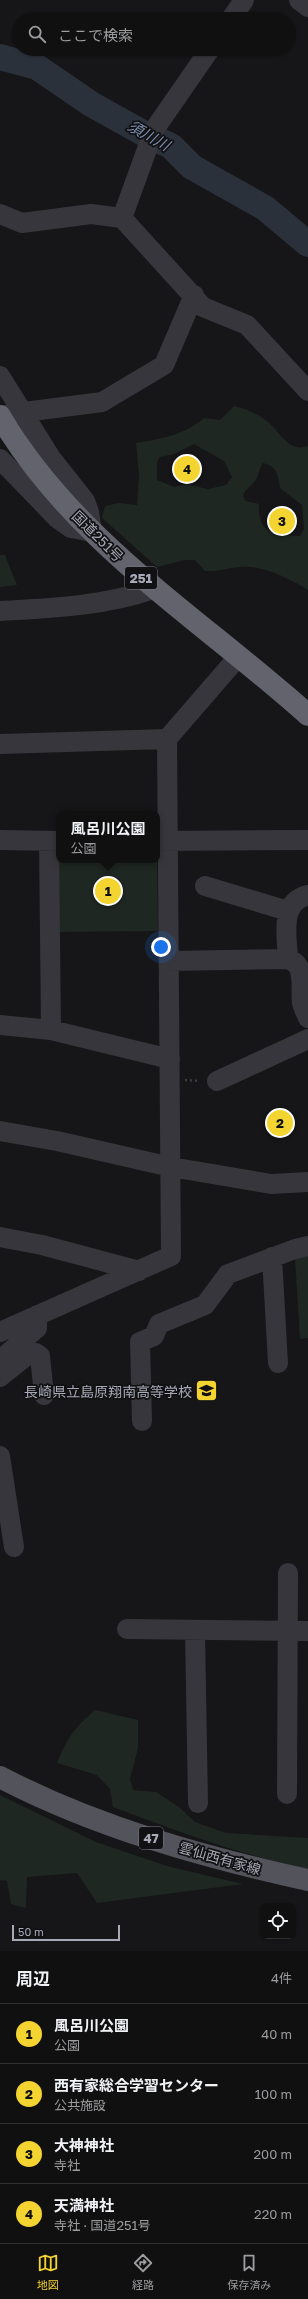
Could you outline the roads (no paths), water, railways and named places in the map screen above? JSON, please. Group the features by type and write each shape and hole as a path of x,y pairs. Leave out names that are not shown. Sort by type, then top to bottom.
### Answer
{"highway":[{"name":"国道251号","path":"8,414 32,466 92,532 153,589 268,679 308,715"}],"main road":[{"name":"雲仙西有家線","path":"0,1777 78,1812 138,1834 228,1861 308,1880"}],"street":[{"path":"236,12 244,0"},
{"path":"299,0 308,7"},
{"path":"122,218 152,136 205,56"},
{"path":"0,214 22,223 91,214 122,218 204,307 247,325 308,391"},
{"path":"0,376 8,414 102,402 164,365 194,295"},
{"path":"0,459 57,518 71,528 92,532"},
{"path":"0,611 41,609 128,598 153,589"},
{"path":"0,1332 171,1256 169,961 162,841 167,739 238,657"},
{"path":"0,744 167,739"},
{"path":"0,840 54,841 51,1030"},
{"path":"162,841 308,840"},
{"path":"205,886 288,911"},
{"path":"288,959 288,911 296,901 308,895"},
{"path":"169,961 288,959 298,965 300,970 303,1005 308,1018"},
{"path":"0,1025 51,1030 170,1059"},
{"path":"217,1081 308,1039"},
{"path":"0,1131 57,1141 171,1167 271,1184 308,1182"},
{"path":"0,1237 42,1245 139,1271"},
{"path":"142,1421 140,1342 154,1336 158,1324 205,1305 228,1274 272,1257 308,1246"},
{"path":"272,1257 278,1363"},
{"path":"0,1360 30,1336 37,1328 37,1315"},
{"path":"0,1377 30,1353 36,1353 40,1356 44,1395"},
{"path":"0,1458 14,1547"},
{"path":"287,1794 288,1573"},
{"path":"127,1629 195,1631 308,1631"},
{"path":"195,1631 198,1803"}],"waterway":[{"name":"須川川","path":"0,57 37,67 91,104 143,133 171,146 192,167 265,208 308,244"}],"place":[{"name":"天満神社","path":"187,469"},
{"name":"大神神社","path":"282,521"},
{"name":"風呂川公園","path":"108,891"},
{"name":"西有家総合学習センター","path":"280,1123"},
{"name":"長崎県立島原翔南高等学校","path":"207,1391"}]}
